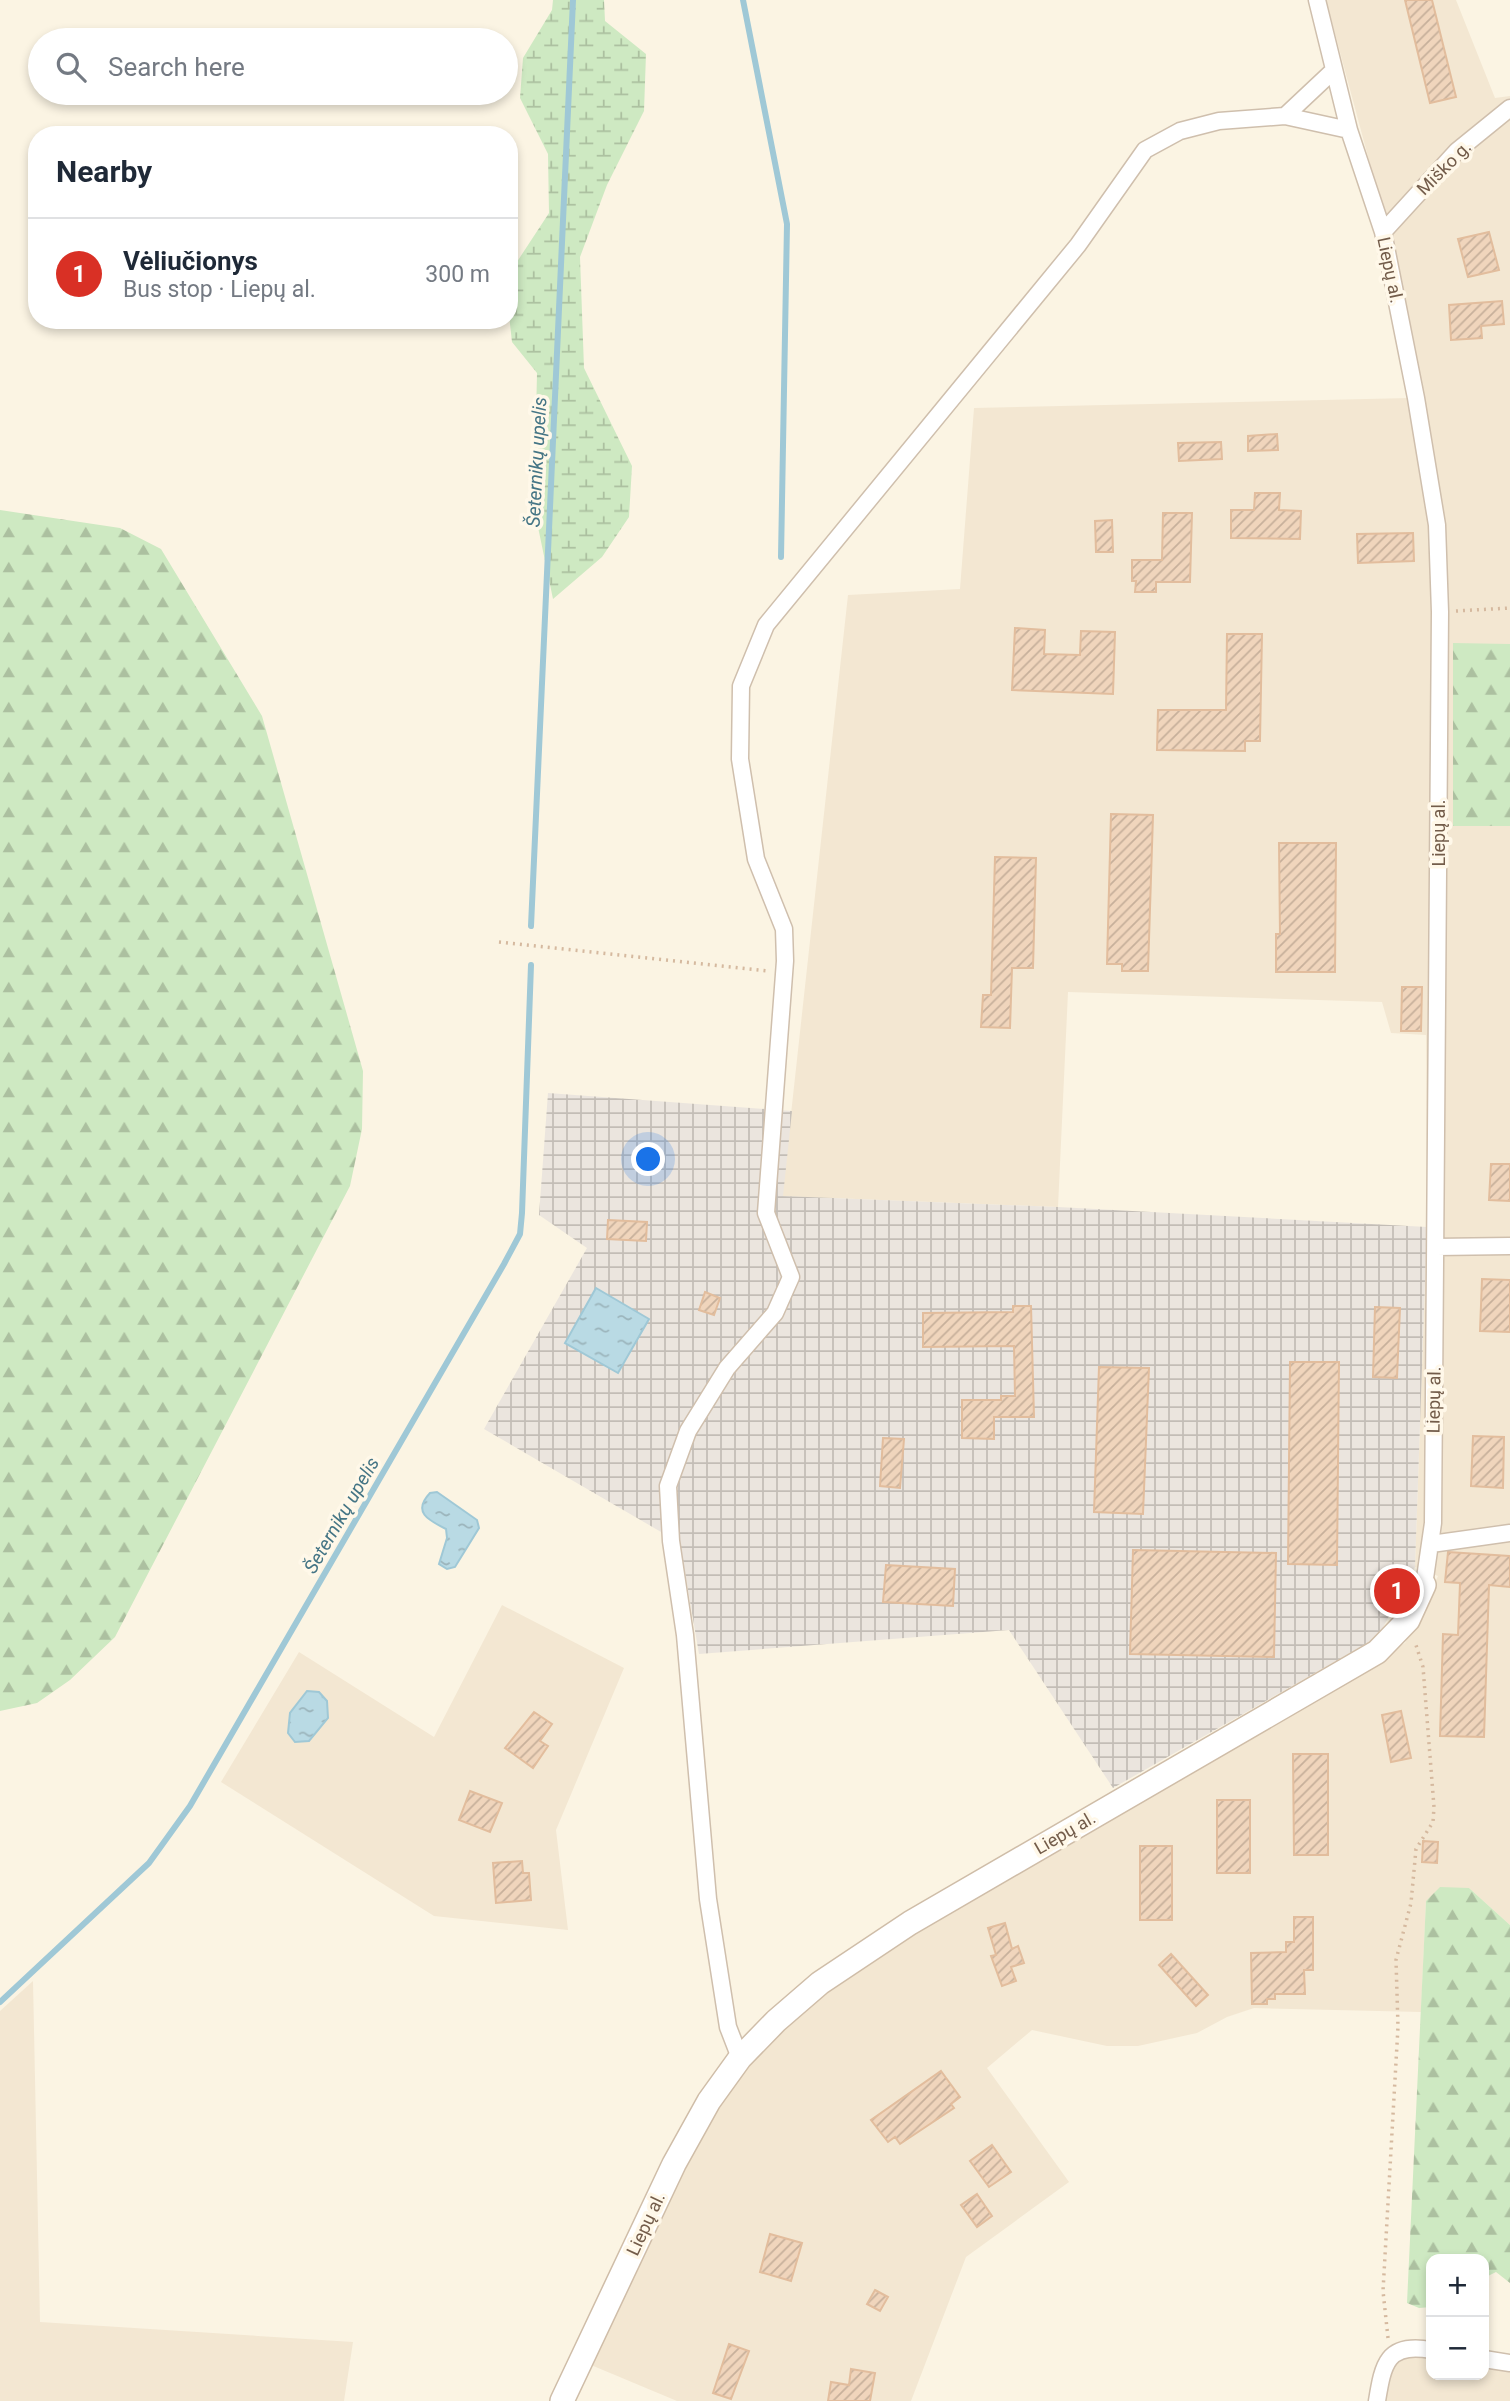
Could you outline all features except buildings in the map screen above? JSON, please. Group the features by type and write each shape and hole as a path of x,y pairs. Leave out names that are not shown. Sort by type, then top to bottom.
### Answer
{"main road":[{"name":"Liepų al.","path":"562,2401 674,2164 709,2101 740,2058 820,1983 859,1955 1377,1651 1408,1620 1424,1585"}],"street":[{"name":"Liepų al.","path":"1317,0 1349,130 1383,232 1416,398 1437,525 1440,612 1436,1247 1431,1544 1424,1585"},
{"path":"1285,116 1334,69"},
{"name":"Miško g.","path":"1383,232 1457,151 1510,108"},
{"path":"740,2058 728,2028 708,1899 685,1635 671,1541 668,1486 688,1431 727,1368 775,1313 791,1277 766,1213 784,973 784,929 756,859 740,758 741,686 766,625 1078,246 1145,150 1180,131 1219,121 1285,116 1349,130"},
{"path":"1436,1247 1510,1246"},
{"path":"1431,1544 1510,1533"},
{"path":"1377,2401 1383,2367 1392,2355 1403,2350 1426,2350"},
{"path":"1489,2360 1510,2363"}],"path":[{"path":"1440,612 1510,608"},
{"path":"499,942 784,973"},
{"path":"1392,2355 1383,2314 1383,2291 1398,2027 1396,1960 1411,1903 1416,1849 1433,1822 1434,1807 1423,1667 1408,1620"}],"shaded area":[{"path":"1326,0 1456,0 1495,98 1510,96 1510,644 1453,644 1453,826 1510,826 1510,1925 1469,1888 1426,1901 1421,2012 1254,2008 1227,2017 1197,2033 1138,2046 1107,2046 1032,2030 987,2068 1069,2182 966,2257 911,2401 677,2401 591,2365 681,2174 724,2099 766,2045 809,2005 876,1953 1405,1643 1438,1576 1415,1567 1427,1227 1426,1035 1391,1033 1382,1002 1068,992 1058,1207 782,1196 848,595 960,589 974,408 1409,398 1392,246"},
{"path":"548,1093 792,1111 783,1196 1058,1207 1427,1227 1415,1567 1378,1637 1113,1788 1009,1630 699,1654 680,1543 484,1429 587,1248 539,1215"},
{"path":"502,1605 624,1668 556,1830 568,1930 434,1916 221,1782 299,1652 434,1737"},
{"path":"33,1981 40,2322 353,2342 344,2401 0,2401 0,2011"},
{"path":"1411,2354 1426,2356 1426,2380 1489,2380 1489,2365 1510,2367 1510,2401 1385,2401 1389,2367"}],"green space":[{"path":"553,0 604,0 605,21 646,54 644,111 607,185 580,257 584,368 632,466 629,517 602,557 553,599 534,508 537,373 512,342 511,329 518,329 518,260 549,213 548,154 520,98 523,58 552,10"},
{"path":"0,510 120,528 161,549 262,716 363,1071 362,1129 350,1186 115,1637 70,1680 37,1703 0,1711"},
{"path":"1453,643 1510,644 1510,826 1453,826"},
{"path":"1440,1887 1469,1888 1510,1925 1510,2283 1496,2272 1489,2276 1489,2254 1426,2254 1426,2307 1419,2308 1407,2303 1426,1901"}],"water":[{"path":"596,1288 649,1319 618,1373 565,1343"},
{"path":"437,1492 477,1520 479,1528 455,1567 447,1569 439,1564 447,1538 446,1529 428,1519 422,1510 422,1505 430,1493"},
{"path":"307,1691 319,1692 327,1701 328,1718 309,1741 295,1742 288,1733 290,1713"}],"waterway":[{"name":"Šeternikų upelis","path":"531,926 573,0"},
{"path":"743,0 787,224 781,557"},
{"name":"Šeternikų upelis","path":"0,2002 149,1863 190,1806 520,1234 531,965"}],"place":[{"name":"Vėliučionys","path":"1397,1591"}]}
